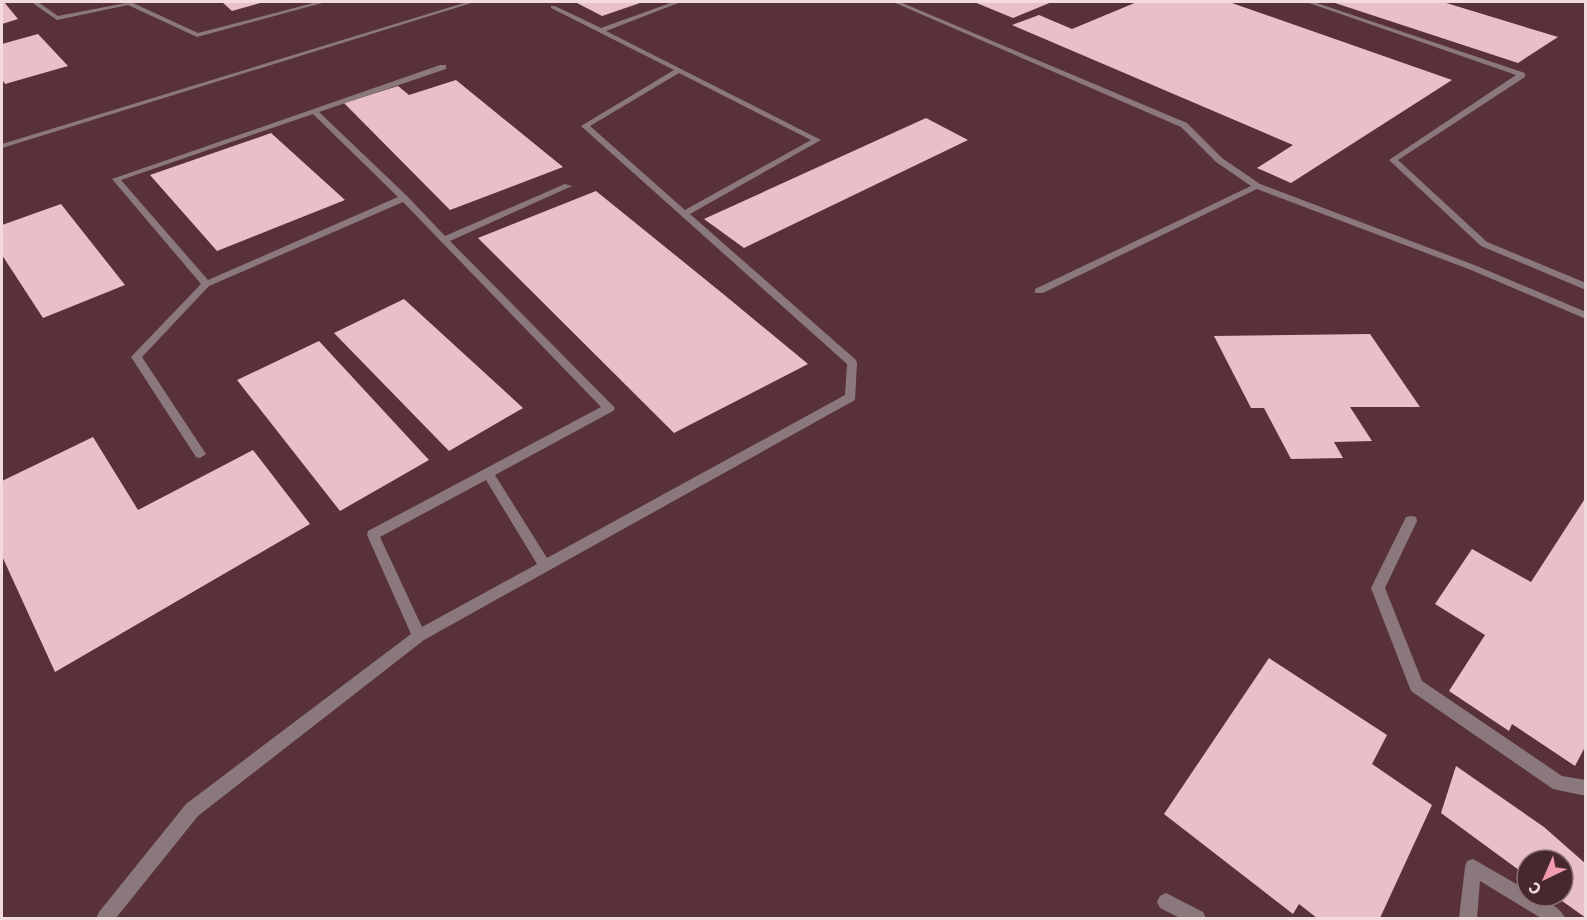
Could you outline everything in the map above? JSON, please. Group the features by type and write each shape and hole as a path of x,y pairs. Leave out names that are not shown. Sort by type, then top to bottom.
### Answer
{"street":[{"path":"36,3 57,18 129,3 197,34 323,2"},
{"path":"2,146 472,2"},
{"path":"600,31 678,2"},
{"path":"900,2 1184,125 1219,160 1257,186 1474,268 1586,316"},
{"path":"1309,2 1522,75 1393,160 1484,244 1586,287"},
{"path":"553,7 817,140 684,213"},
{"path":"206,284 116,179 443,67"},
{"path":"105,918 192,810 419,636 850,397 852,363 585,126 678,70"},
{"path":"314,111 404,198 609,408 373,535 419,636"},
{"path":"444,240 568,186"},
{"path":"1039,291 1257,186"},
{"path":"200,454 136,357 206,284 404,198"},
{"path":"488,473 545,566"},
{"path":"1411,521 1378,588 1416,686 1559,783 1586,788"},
{"path":"1468,918 1473,867 1556,918"},
{"path":"1166,902 1197,918"}],"shaded area":[{"path":"2,2 1585,2 1585,918 2,918"}],"building":[{"path":"2,2 4,2 18,19 2,24"},
{"path":"222,2 264,2 232,11"},
{"path":"575,2 643,2 602,16"},
{"path":"974,2 1052,2 1013,18"},
{"path":"1137,2 1229,2 1452,80 1291,183 1257,168 1293,145 1012,25 1039,15 1072,29"},
{"path":"1332,2 1443,2 1558,37 1518,63"},
{"path":"38,34 68,66 5,84 2,79 2,44"},
{"path":"456,80 563,167 450,210 344,103 398,86 409,95"},
{"path":"926,118 968,140 744,248 704,219"},
{"path":"271,133 345,200 217,251 150,175"},
{"path":"596,191 808,364 674,433 478,238"},
{"path":"61,204 125,285 43,318 2,255 2,225"},
{"path":"404,299 523,408 449,451 334,333"},
{"path":"1370,334 1420,407 1350,407 1372,441 1334,442 1343,458 1291,459 1264,408 1251,408 1214,336"},
{"path":"319,341 429,460 340,511 237,380"},
{"path":"93,437 138,510 253,450 310,524 55,672 2,556 2,481"},
{"path":"1586,497 1586,745 1575,766 1512,724 1509,731 1449,691 1485,635 1435,604 1472,549 1531,582"},
{"path":"1269,658 1387,735 1372,764 1432,805 1380,918 1317,918 1299,904 1293,914 1164,814"},
{"path":"1456,766 1544,827 1568,848 1515,848 1515,867 1441,813"},
{"path":"1575,854 1586,864 1586,918 1572,908 1575,908"}]}
